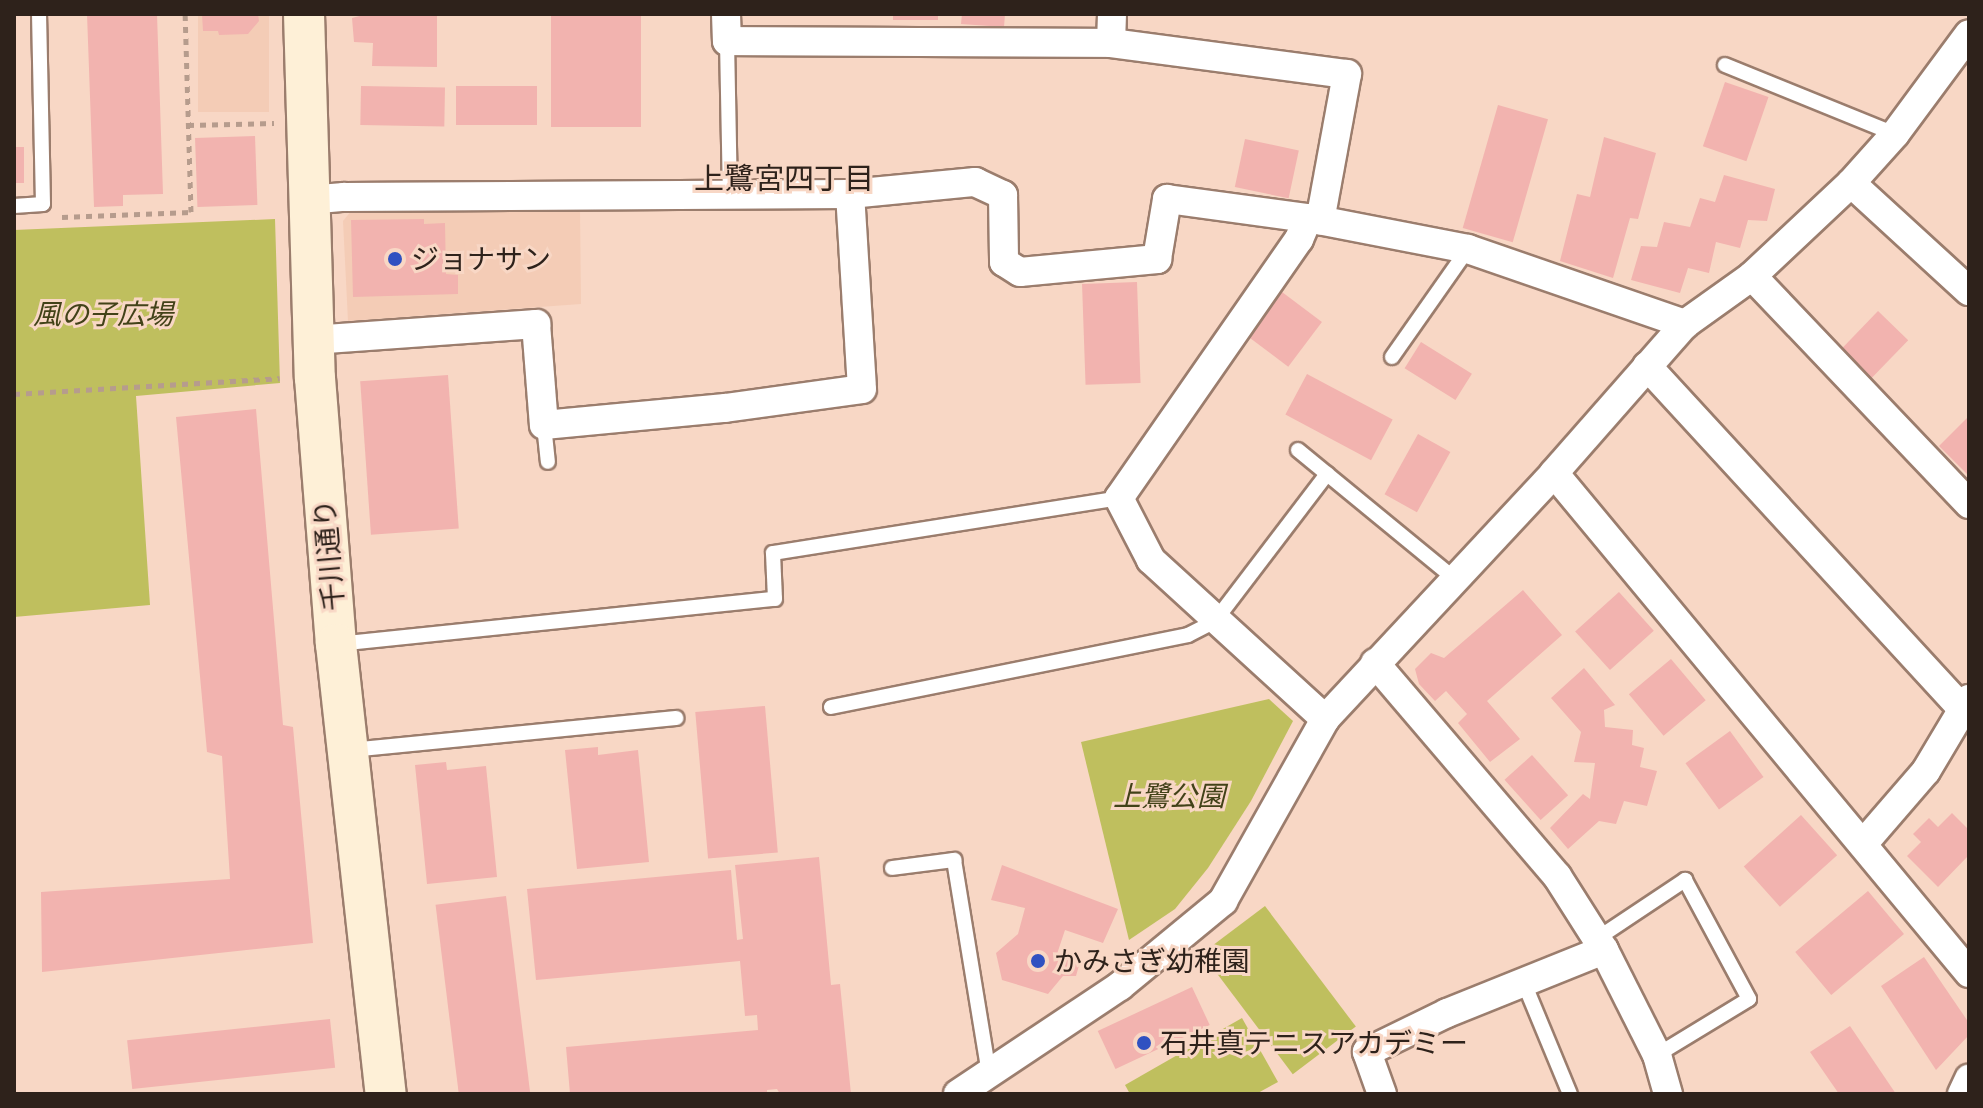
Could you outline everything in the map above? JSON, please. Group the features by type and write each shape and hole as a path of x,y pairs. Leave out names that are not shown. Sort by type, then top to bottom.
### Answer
{"main road":[{"name":"千川通り","path":"304,14 312,340 336,644 386,1094"}],"street":[{"path":"1111,43 1112,14"},
{"path":"727,28 1111,43 1347,74 1314,219 1119,498 1151,560 1325,719"},
{"path":"958,1094 1120,986 1223,901 1325,719 1554,473 1685,324 1752,276 1851,183 1895,134 1969,34"},
{"path":"308,200 344,197 850,194 975,182 1003,195 1004,262 1020,272 1157,259 1167,199 1314,219 1468,249 1685,324"},
{"path":"1851,183 1969,291"},
{"path":"312,340 536,324 544,425 725,408 862,389 850,194"},
{"path":"1752,276 1969,504"},
{"path":"1647,366 1966,705 1926,771 1863,844"},
{"path":"1554,473 1969,973"},
{"path":"1375,663 1557,876 1601,944 1657,1055 1668,1094"},
{"path":"1382,1094 1367,1052 1447,1013 1524,983 1601,944"},
{"path":"1962,1094 1969,1079"}],"lane":[{"path":"14,206 43,204 39,14"},
{"path":"727,28 730,195"},
{"path":"1725,65 1895,134"},
{"path":"1392,357 1468,249"},
{"path":"544,425 548,462"},
{"path":"1298,450 1456,580"},
{"path":"831,707 1188,635 1215,621 1327,474"},
{"path":"336,644 775,599 773,553 1119,498"},
{"path":"348,750 676,718"},
{"path":"892,868 954,860 989,1074"},
{"path":"1601,944 1685,880 1749,999 1657,1055"},
{"path":"1524,983 1570,1094"}],"path":[{"path":"62,217 191,212 185,14"},
{"path":"188,125 275,123"},
{"path":"14,394 285,378"}],"shaded area":[{"path":"198,14 269,14 269,112 198,112"},
{"path":"580,208 581,304 348,321 343,221 352,210"}],"green space":[{"name":"風の子広場","path":"275,219 280,383 136,396 150,605 14,617 14,230"},
{"name":"上鷺公園","path":"1269,699 1293,721 1251,801 1208,868 1175,909 1129,940 1081,742"},
{"path":"1265,906 1356,1027 1293,1074 1202,954"},
{"path":"1242,1018 1278,1082 1256,1094 1130,1094 1125,1085"}],"building":[{"path":"87,14 157,14 163,194 123,195 123,206 94,207"},
{"path":"202,14 258,14 259,21 248,34 219,35 218,31 203,31"},
{"path":"367,14 437,14 437,67 372,66 373,43 354,42 352,18"},
{"path":"551,14 641,14 641,127 551,127"},
{"path":"893,14 938,14 938,20 893,20"},
{"path":"962,14 1005,14 1004,27 961,24"},
{"path":"1725,82 1768,97 1746,161 1703,146"},
{"path":"361,86 445,87 444,126 360,125"},
{"path":"456,86 537,86 537,125 456,125"},
{"path":"1498,105 1548,119 1513,242 1463,228"},
{"path":"255,136 257,205 197,207 195,138"},
{"path":"1604,137 1656,153 1638,219 1630,218 1613,278 1560,261 1577,194 1590,197"},
{"path":"1245,139 1299,150 1289,198 1235,187"},
{"path":"14,147 24,147 24,183 14,183"},
{"path":"1724,175 1775,189 1767,221 1748,220 1740,248 1716,242 1709,273 1688,268 1680,293 1631,280 1641,246 1657,247 1664,222 1690,227 1700,198 1715,202"},
{"path":"424,219 424,224 445,223 446,274 458,275 458,294 353,297 351,220"},
{"path":"1137,282 1141,383 1086,385 1082,284"},
{"path":"1282,292 1322,322 1288,367 1248,337"},
{"path":"1878,311 1908,340 1871,378 1841,349"},
{"path":"1421,342 1472,374 1455,400 1405,368"},
{"path":"1307,374 1393,420 1371,460 1285,415"},
{"path":"448,375 459,529 371,535 360,381"},
{"path":"256,409 283,725 293,727 313,943 42,972 41,892 230,879 222,756 207,752 176,417"},
{"path":"1969,416 1969,476 1939,446"},
{"path":"1418,434 1450,452 1417,512 1385,494"},
{"path":"1523,590 1562,635 1487,701 1520,739 1490,762 1458,723 1467,714 1446,691 1435,701 1419,684 1415,669 1431,653 1444,658"},
{"path":"1619,592 1654,631 1610,670 1575,631"},
{"path":"1671,659 1706,700 1664,736 1629,694"},
{"path":"1584,668 1615,705 1604,710 1605,727 1633,730 1632,745 1644,748 1640,767 1657,771 1647,806 1624,801 1616,824 1599,821 1568,849 1550,828 1583,794 1590,799 1595,763 1574,762 1581,732 1551,698"},
{"path":"765,706 778,852 708,859 695,712"},
{"path":"1730,731 1764,777 1719,809 1686,763"},
{"path":"598,747 598,755 638,750 649,862 577,869 565,750"},
{"path":"1532,755 1568,795 1541,820 1505,780"},
{"path":"446,762 447,770 486,766 497,877 427,884 415,765"},
{"path":"1952,813 1969,830 1969,855 1938,887 1907,856 1921,842 1913,834 1929,818 1938,827"},
{"path":"1801,815 1837,855 1780,907 1744,867"},
{"path":"819,857 831,985 840,984 851,1094 780,1094 777,1089 767,1090 767,1094 570,1094 566,1047 758,1030 757,1015 745,1016 740,961 536,980 527,889 731,870 737,940 743,939 735,865"},
{"path":"1002,865 1118,909 1103,943 1065,930 1056,957 1080,962 1076,976 1063,976 1048,994 1002,980 996,953 1018,934 1025,908 991,900"},
{"path":"1868,891 1904,934 1831,995 1795,952"},
{"path":"506,896 530,1094 459,1094 436,905"},
{"path":"1924,957 1969,1023 1969,1035 1936,1070 1881,986"},
{"path":"1192,987 1210,1025 1115,1069 1098,1031"},
{"path":"330,1019 335,1068 132,1089 127,1040"},
{"path":"1850,1026 1896,1094 1839,1094 1810,1052"}],"place":[{"name":"ジョナサン","path":"395,259"},
{"name":"かみさぎ幼稚園","path":"1038,961"},
{"name":"石井真テニスアカデミー","path":"1144,1043"}],"district":[{"name":"上鷺宮四丁目","path":"784,178"}]}
